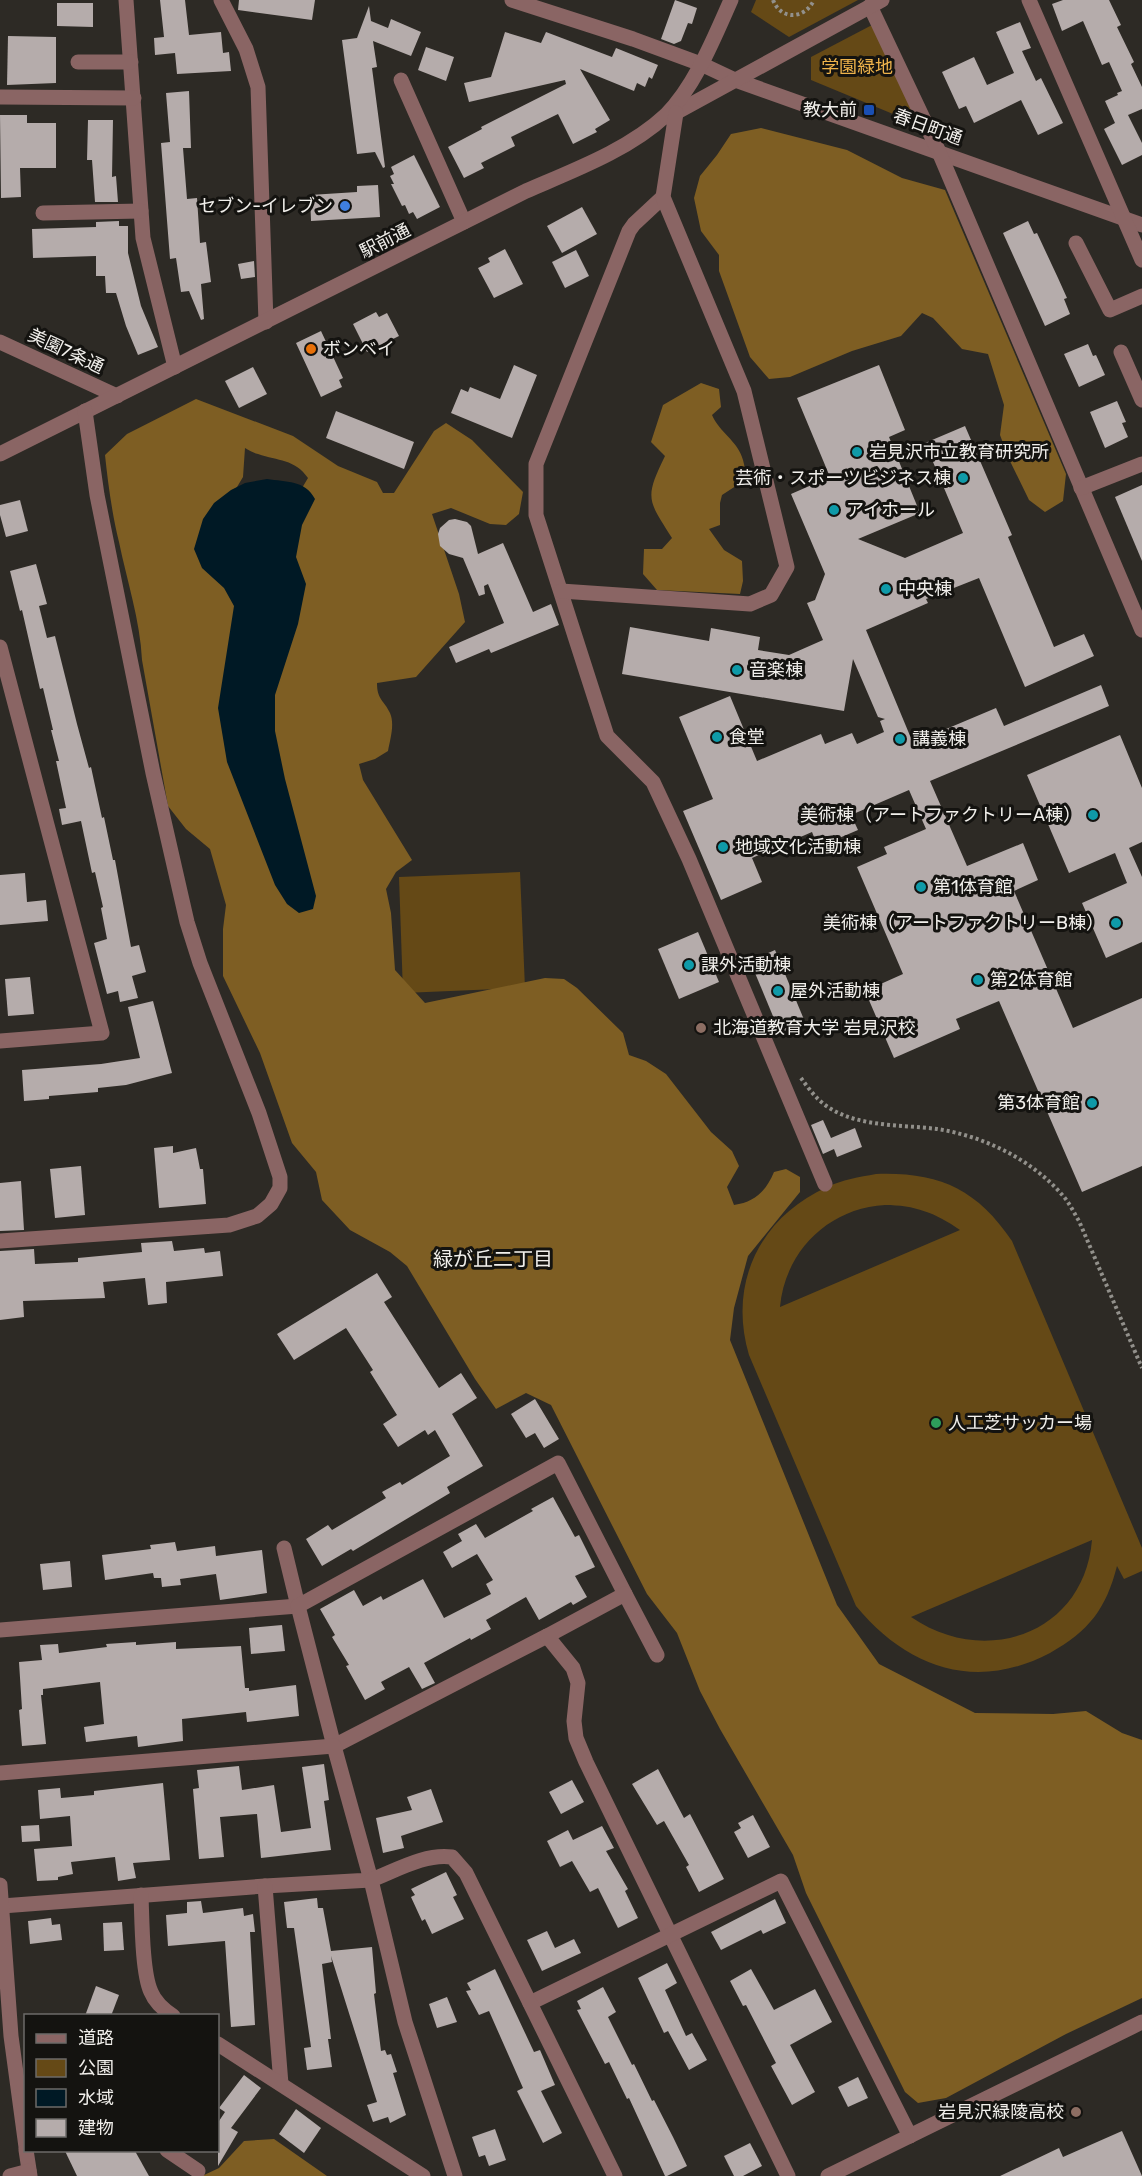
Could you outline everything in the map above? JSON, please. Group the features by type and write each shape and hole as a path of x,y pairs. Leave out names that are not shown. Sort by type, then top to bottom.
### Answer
{"street":[{"path":"126,0 143,238 175,367"},
{"path":"221,0 246,49 258,87 266,322"},
{"name":"春日町通","path":"512,0 633,39 701,64 735,80 1142,225"},
{"name":"駅前通","path":"0,454 526,191 599,158 653,126 676,102 701,64 730,0"},
{"path":"1029,0 1142,260"},
{"path":"653,126 876,3 1142,630"},
{"path":"78,62 131,62"},
{"path":"401,80 464,222"},
{"path":"0,97 134,98"},
{"path":"561,591 750,604 771,595 786,567 744,391 663,197 676,113"},
{"path":"663,197 628,231 536,464 536,515 607,736 653,782 689,859 825,1184"},
{"path":"43,213 141,211"},
{"path":"1076,243 1110,310 1142,296"},
{"name":"美園7条通","path":"0,342 117,396"},
{"path":"1121,352 1142,400"},
{"path":"0,1241 229,1225 244,1222 265,1210 277,1196 280,1188 280,1177 267,1133 200,963 187,922 153,773 97,495 85,411"},
{"path":"1082,488 1142,464"},
{"path":"0,647 102,1033 0,1041"},
{"path":"0,1630 298,1606 558,1463 657,1655"},
{"path":"284,1548 334,1746 371,1880 405,2022 455,2176"},
{"path":"0,1773 334,1746 625,1594"},
{"path":"547,1636 573,1668 578,1683 574,1721 576,1738 586,1762 788,2176"},
{"path":"2,1916 141,1895 371,1880 433,1857 452,1857 466,1873 615,2176"},
{"path":"530,2003 781,1881 910,2136"},
{"path":"0,1885 5,2037 24,2131"},
{"path":"265,1886 280,2084"},
{"path":"141,1895 146,1977 151,1994 170,2014"},
{"path":"828,2176 1142,2022"},
{"path":"219,2045 423,2176"},
{"path":"10,2176 30,2173 26,2152"},
{"path":"169,2152 198,2171"}],"path":[{"path":"773,0 778,10 792,16 806,12 814,0"},
{"path":"801,1078 819,1100 834,1110 855,1119 939,1130 972,1138 1011,1154 1036,1169 1065,1198 1078,1221 1142,1368"}],"green space":[{"path":"756,0 858,0 789,37 751,12"},
{"name":"学園緑地","path":"872,25 922,126 811,80 811,57"},
{"path":"520,872 525,988 403,993 399,877"},
{"name":"人工芝サッカー場","path":"876,1174 918,1176 954,1187 984,1208 1012,1241 1142,1548 1142,1571 1124,1579 1117,1566 1101,1607 1085,1627 1064,1645 1023,1665 996,1671 970,1672 944,1667 920,1658 897,1645 856,1606 749,1355 744,1329 743,1303 747,1279 755,1256 767,1235 783,1216 803,1200 827,1187","holes":["885,1205 924,1211 960,1230 780,1307 791,1268 813,1236 846,1214","1092,1540 1085,1572 1071,1599 1051,1619 1026,1633 999,1640 969,1640 940,1632 911,1617"]}],"shaded area":[{"path":"761,128 847,150 902,178 945,190 1066,474 1063,501 1045,512 1029,500 1000,435 1004,405 988,354 962,349 933,318 922,313 901,336 852,351 790,377 769,379 750,357 719,271 719,255 701,231 694,198 700,176 731,134"},
{"path":"701,383 719,389 721,407 712,415 741,453 744,465 745,480 722,495 720,525 709,529 724,550 742,561 743,581 740,594 657,590 643,574 644,549 662,549 672,538 658,515 652,499 654,482 665,456 651,442 663,405"},
{"path":"196,399 293,436 338,466 377,482 383,493 394,493 434,431 446,423 472,440 523,492 519,514 506,525 490,524 451,508 432,514 459,594 465,622 416,677 377,683 380,697 388,709 392,722 388,751 375,759 359,764 363,780 412,860 396,872 386,889 391,913 395,970 425,1003 545,978 564,979 577,988 623,1033 629,1055 646,1061 666,1074 711,1132 732,1151 739,1166 727,1187 734,1205 748,1201 759,1194 774,1172 786,1169 800,1177 800,1192 748,1256 734,1308 730,1340 837,1605 879,1664 975,1713 1053,1714 1086,1711 1122,1733 1142,1740 1142,1998 1066,2034 946,2098 918,2103 905,2092 806,1893 793,1855 700,1691 677,1633 647,1594 551,1405 526,1393 496,1409 475,1379 407,1266 390,1252 350,1230 322,1200 316,1172 292,1143 260,1053 223,976 223,929 226,905 210,849 186,829 168,806 136,615 112,510 105,455 127,434","holes":["245,448 256,454 292,464 308,478 299,493 266,729 229,586 219,517 243,477"]},
{"path":"274,2139 327,2176 202,2176 219,2168 244,2141"}],"water":[{"path":"267,479 300,485 306,488 315,499 302,525 296,557 306,584 298,624 275,695 275,731 285,779 316,896 313,909 299,913 287,904 275,885 227,762 218,708 234,606 224,588 202,568 194,549 203,519 214,503 245,483"}],"building":[{"path":"160,0 185,0 189,35 221,32 223,53 229,52 231,71 177,74 175,53 155,55 154,38 164,37"},
{"path":"239,0 315,0 312,20 238,10"},
{"path":"675,0 697,8 692,24 688,23 681,41 674,44 661,39"},
{"path":"1063,0 1109,0 1121,25 1117,27 1134,62 1131,64 1142,87 1142,109 1128,115 1142,143 1142,155 1122,165 1104,129 1115,123 1105,101 1122,91 1109,62 1102,65 1083,21 1062,31 1052,4"},
{"path":"57,3 93,3 93,27 57,26"},
{"path":"369,6 371,21 388,28 391,19 421,32 411,56 373,41 377,67 372,68 385,167 383,168 375,152 357,154 342,40 357,38"},
{"path":"1020,22 1031,48 1022,51 1036,81 1041,78 1063,123 1038,135 1021,100 974,123 966,106 959,109 942,72 974,57 987,85 1014,73 996,32"},
{"path":"505,32 541,43 546,32 612,57 616,48 658,65 652,79 649,77 645,87 637,83 634,91 580,69 610,120 595,129 597,132 573,144 558,114 511,137 515,146 481,163 484,168 464,178 448,147 482,129 481,127 566,84 565,80 469,102 464,83 491,77"},
{"path":"8,36 56,37 56,83 7,85"},
{"path":"426,47 454,57 446,81 418,70"},
{"path":"189,91 191,148 183,148 187,199 197,198 200,243 206,242 211,282 201,284 204,319 201,320 189,291 181,292 176,258 170,259 161,143 170,142 166,93"},
{"path":"0,115 27,115 27,123 56,123 56,168 20,168 21,197 1,198"},
{"path":"88,120 113,120 112,177 116,176 118,202 95,202 92,160 87,160"},
{"path":"414,155 440,207 417,219 413,212 409,214 405,205 402,206 391,184 394,184 390,176 394,174 391,167"},
{"name":"セブン-イレブン","path":"378,185 380,217 311,221 310,195 357,192 357,186"},
{"path":"582,207 597,234 562,253 547,226"},
{"path":"119,221 119,226 128,226 128,253 141,306 158,347 138,355 116,293 106,293 105,276 96,276 96,256 33,258 32,229 96,227 96,222"},
{"path":"1028,221 1034,234 1037,233 1058,278 1067,298 1064,299 1070,314 1045,326 1003,233"},
{"path":"505,249 523,284 494,298 478,268 490,262 488,258"},
{"path":"576,250 589,276 565,288 552,262"},
{"path":"254,261 255,277 241,279 238,264"},
{"path":"376,312 379,317 387,313 399,336 367,352 353,324"},
{"path":"321,331 343,378 339,380 342,387 321,397 296,343"},
{"path":"1088,344 1105,375 1079,387 1064,354"},
{"path":"514,365 537,375 512,438 451,413 461,389 468,392 470,387 500,399"},
{"path":"879,365 905,430 889,437 920,513 858,539 905,558 963,533 925,443 965,426 1012,535 1008,537 1054,647 1084,634 1094,656 1025,687 979,578 926,599 928,603 866,630 913,743 996,708 1004,726 1101,685 1109,706 930,781 967,866 1023,843 1038,880 1014,891 1073,1028 1142,998 1142,1166 1082,1192 999,1001 956,1019 960,1029 894,1058 865,991 903,974 857,867 887,854 884,847 926,829 909,790 851,815 858,830 818,847 812,832 752,858 762,882 721,900 683,811 713,799 679,717 730,696 757,761 821,734 825,744 852,733 857,744 884,732 880,721 885,719 878,717 853,659 844,711 622,674 630,627 709,641 711,628 760,637 758,650 789,655 823,640 807,603 815,600 825,574 791,494 830,477 797,398"},
{"path":"253,367 267,394 239,408 225,381"},
{"path":"1117,401 1126,422 1122,423 1128,437 1105,448 1090,412"},
{"path":"336,411 414,442 404,469 326,438"},
{"path":"1142,485 1142,561 1115,497"},
{"path":"20,500 28,531 6,537 0,515 0,505"},
{"path":"449,520 467,522 471,526 478,554 503,543 533,612 551,604 559,625 491,653 489,649 456,663 449,647 504,623 488,584 484,586 485,594 479,596 463,558 449,554 440,546 438,534 440,528"},
{"path":"36,564 47,604 39,606 47,638 55,636 89,768 91,767 102,818 104,817 113,860 115,860 131,947 139,945 146,972 132,976 138,998 120,1002 118,991 107,994 94,943 107,939 101,908 103,907 95,872 92,873 81,821 62,825 59,809 66,808 56,761 59,761 51,730 53,730 43,688 40,689 22,610 20,611 10,571"},
{"name":"美術棟（アートファクトリーA棟）","path":"1120,735 1142,788 1142,842 1129,848 1142,877 1142,942 1106,958 1082,903 1127,883 1115,853 1069,873 1027,775"},
{"path":"25,873 27,902 46,900 48,921 0,925 0,875"},
{"name":"課外活動棟","path":"698,932 719,982 679,999 658,949"},
{"name":"屋外活動棟","path":"775,950 805,1022 780,1033 750,961"},
{"path":"30,977 34,1014 8,1016 5,979"},
{"path":"153,1001 172,1073 126,1085 98,1088 98,1092 49,1096 49,1099 24,1101 22,1070 101,1064 140,1058 128,1007"},
{"path":"823,1120 831,1138 855,1128 862,1147 837,1157 834,1149 823,1154 811,1125"},
{"path":"173,1146 173,1153 196,1148 200,1169 203,1169 206,1204 159,1208 154,1148"},
{"path":"81,1166 85,1215 55,1218 50,1169"},
{"path":"21,1181 24,1230 0,1231 0,1183"},
{"path":"172,1241 174,1251 204,1248 205,1253 220,1251 223,1276 166,1282 167,1303 148,1305 145,1278 103,1282 105,1298 23,1301 24,1317 0,1320 0,1251 34,1249 35,1264 78,1262 78,1258 142,1252 141,1243"},
{"path":"377,1273 392,1297 384,1302 439,1388 461,1373 477,1398 452,1414 483,1466 447,1487 450,1493 353,1551 351,1549 322,1566 306,1539 328,1525 332,1530 386,1498 382,1492 400,1482 402,1485 450,1456 435,1430 428,1435 425,1430 398,1447 383,1424 397,1415 370,1372 373,1370 346,1328 294,1360 277,1334"},
{"path":"535,1399 559,1439 544,1448 535,1433 526,1438 511,1414"},
{"path":"553,1497 575,1537 579,1535 595,1567 575,1576 587,1597 573,1605 571,1602 539,1620 526,1597 486,1620 491,1629 424,1663 435,1683 422,1689 409,1667 381,1682 385,1689 365,1700 346,1666 349,1665 332,1637 335,1635 320,1609 354,1590 363,1606 381,1596 383,1600 423,1579 444,1618 491,1594 486,1584 493,1580 477,1554 452,1568 443,1552 462,1541 458,1534 476,1524 485,1538"},
{"path":"175,1542 177,1551 215,1546 216,1556 262,1550 267,1593 220,1600 216,1574 180,1579 181,1585 162,1587 161,1578 154,1578 153,1573 105,1580 102,1555 151,1549 150,1545"},
{"path":"70,1561 72,1587 43,1590 40,1564"},
{"path":"282,1625 285,1651 251,1654 249,1628"},
{"path":"136,1642 136,1645 176,1642 176,1649 241,1646 245,1688 249,1688 249,1691 296,1685 299,1716 247,1722 246,1712 182,1719 183,1741 138,1747 137,1736 86,1742 84,1727 104,1724 100,1682 43,1689 43,1695 41,1695 46,1744 22,1746 19,1662 42,1660 40,1645 58,1644 59,1653 107,1647 106,1644"},
{"path":"324,1764 329,1800 324,1801 331,1850 261,1858 257,1814 220,1817 224,1857 199,1859 193,1789 199,1788 197,1770 239,1766 242,1790 274,1785 281,1832 311,1828 302,1767"},
{"path":"658,1769 684,1818 690,1814 724,1879 699,1892 686,1867 689,1865 664,1821 657,1825 632,1784"},
{"path":"572,1780 584,1802 561,1814 549,1792"},
{"path":"163,1783 170,1860 133,1863 136,1878 118,1881 115,1857 71,1862 73,1874 58,1877 58,1880 37,1881 34,1849 72,1846 70,1816 40,1819 38,1790 60,1788 61,1798 94,1795 94,1791"},
{"path":"431,1789 443,1822 401,1836 404,1848 383,1853 376,1818 412,1810 407,1797"},
{"path":"753,1815 770,1847 748,1858 734,1832 741,1828 738,1823"},
{"path":"39,1825 40,1841 22,1842 21,1826"},
{"path":"602,1826 614,1848 606,1851 628,1889 625,1891 638,1918 618,1928 598,1888 590,1892 572,1861 560,1867 547,1841 568,1830 573,1840"},
{"path":"446,1872 457,1895 453,1897 464,1919 432,1934 425,1919 422,1921 411,1897 415,1895 411,1889"},
{"path":"317,1898 318,1908 323,1908 331,1951 372,1947 376,1993 374,1994 381,2051 385,2050 387,2055 391,2054 397,2072 393,2073 406,2115 390,2123 388,2117 373,2122 367,2105 377,2102 331,1956 332,1962 322,1964 332,2067 307,2070 304,2048 311,2047 294,1928 287,1928 284,1902"},
{"path":"775,1899 786,1923 763,1934 761,1930 721,1950 711,1932"},
{"path":"201,1901 203,1913 243,1908 244,1916 253,1914 255,1932 250,1932 255,2025 231,2027 225,1941 168,1946 166,1915 187,1913 187,1902"},
{"path":"51,1918 52,1925 60,1924 62,1940 30,1944 28,1921"},
{"path":"122,1922 124,1950 104,1951 103,1923"},
{"path":"547,1931 555,1948 574,1939 581,1953 542,1971 527,1940"},
{"path":"667,1963 677,1983 665,1990 686,2036 692,2033 707,2060 689,2070 668,2031 664,2033 638,1978"},
{"path":"495,1969 534,2052 540,2050 555,2085 541,2091 562,2133 543,2143 517,2091 523,2088 489,2011 479,2015 466,1991 471,1990 467,1983"},
{"path":"751,1969 774,2010 815,1989 832,2022 790,2045 815,2092 792,2105 771,2066 776,2063 746,2005 743,2006 730,1981"},
{"path":"96,1986 119,1995 112,2014 86,2014"},
{"path":"603,1987 616,2012 608,2017 687,2166 667,2176 629,2098 627,2099 609,2062 605,2064 577,2010 581,2009 577,2001"},
{"path":"447,1997 457,2022 437,2028 429,2004"},
{"path":"244,2075 261,2088 231,2128 238,2132 218,2166 219,2121 225,2112 219,2108"},
{"path":"858,2077 868,2098 848,2107 838,2087"},
{"path":"296,2109 321,2128 304,2153 279,2134"},
{"path":"495,2129 506,2160 489,2166 485,2155 479,2157 472,2137"},
{"path":"1122,2131 1142,2176 1000,2176 1059,2148 1063,2157"},
{"path":"750,2143 762,2166 743,2176 734,2176 724,2156"},
{"path":"65,2152 136,2152 149,2176 77,2176"}],"place":[{"name":"教大前","path":"869,110"},
{"name":"セブン-イレブン","path":"345,206"},
{"name":"ボンベイ","path":"311,349"},
{"name":"岩見沢市立教育研究所","path":"857,452"},
{"name":"芸術・スポーツビジネス棟","path":"963,478"},
{"name":"アイホール","path":"834,510"},
{"name":"中央棟","path":"886,589"},
{"name":"音楽棟","path":"737,670"},
{"name":"食堂","path":"717,737"},
{"name":"講義棟","path":"900,739"},
{"name":"美術棟（アートファクトリーA棟）","path":"1093,815"},
{"name":"地域文化活動棟","path":"723,847"},
{"name":"第1体育館","path":"921,887"},
{"name":"美術棟（アートファクトリーB棟）","path":"1116,923"},
{"name":"課外活動棟","path":"689,965"},
{"name":"第2体育館","path":"978,980"},
{"name":"屋外活動棟","path":"778,991"},
{"name":"北海道教育大学 岩見沢校","path":"701,1028"},
{"name":"第3体育館","path":"1092,1103"},
{"name":"人工芝サッカー場","path":"936,1423"},
{"name":"岩見沢緑陵高校","path":"1076,2112"}],"district":[{"name":"緑が丘二丁目","path":"493,1259"}]}
